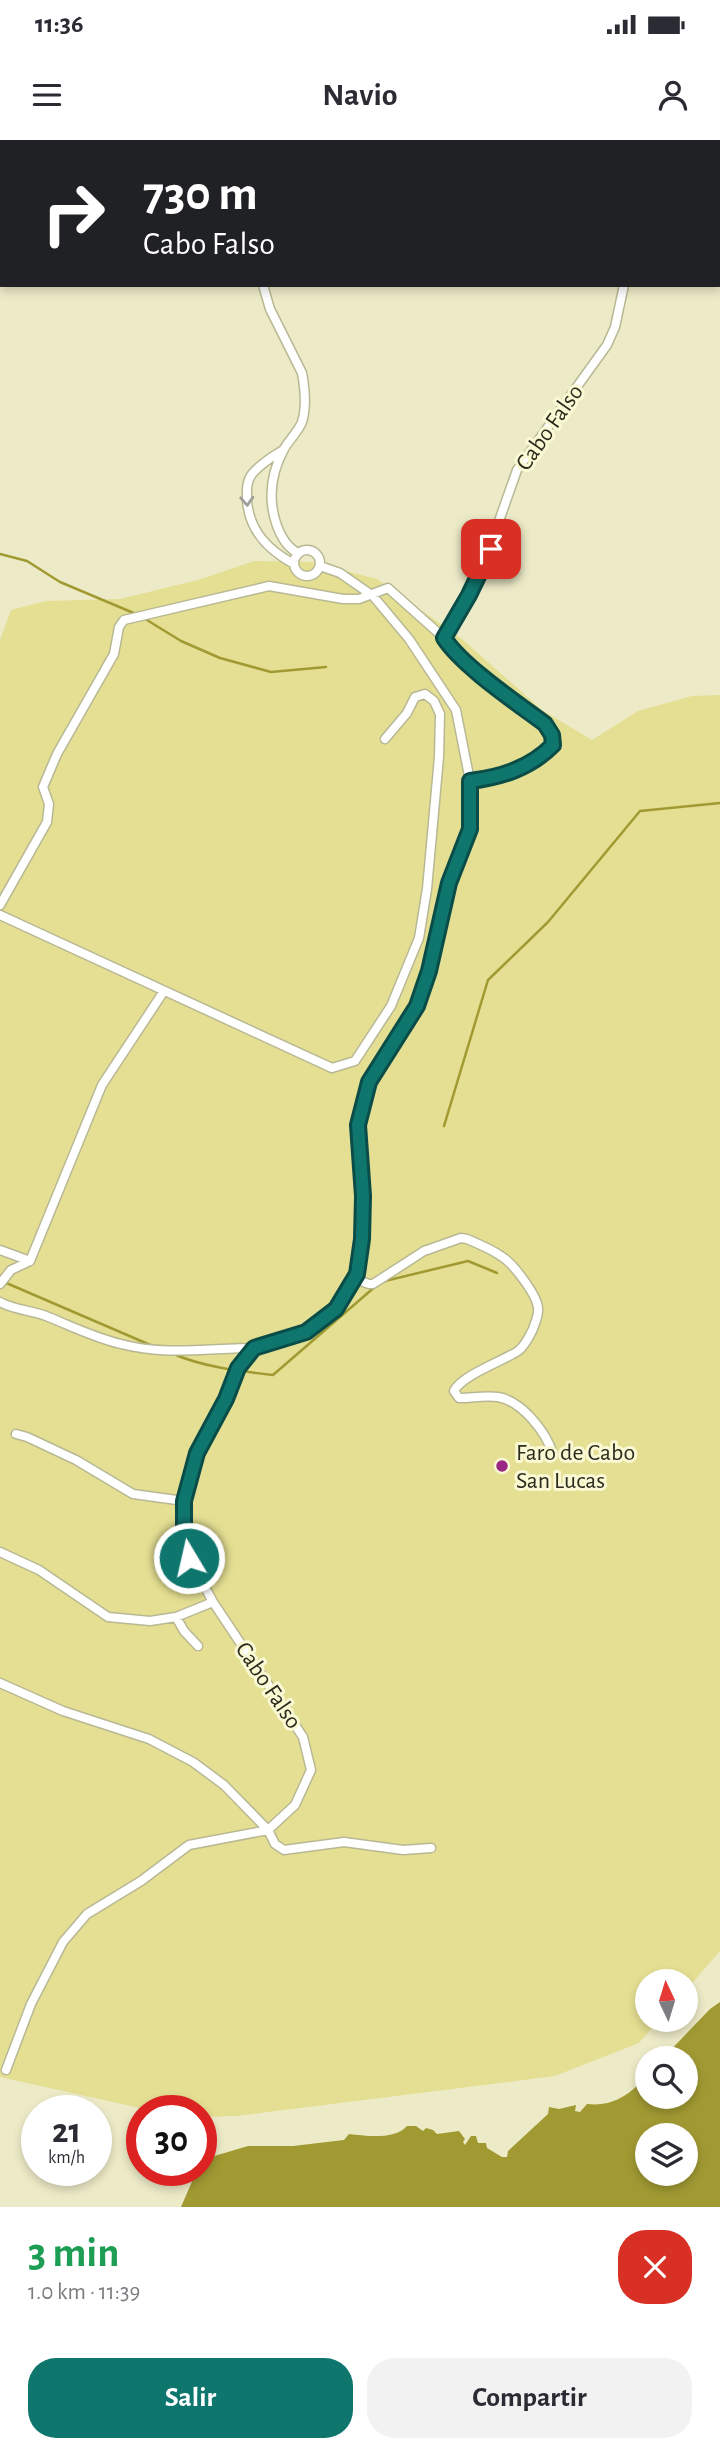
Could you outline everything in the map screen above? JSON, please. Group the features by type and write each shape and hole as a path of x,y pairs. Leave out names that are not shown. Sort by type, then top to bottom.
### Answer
{"street":[{"path":"264,287 270,309 304,382 302,423 284,450 271,483 271,508 281,536 292,550 298,553 306,550 314,552 319,558 320,566 316,573 304,576 297,572 294,564 272,551 256,532 247,514 246,488 251,475 263,463 284,450"},
{"name":"Cabo Falso","path":"444,638 482,569 517,470 607,345 615,327 624,287"},
{"path":"263,463 277,468"},
{"path":"267,545 281,536"},
{"path":"294,564 298,553"},
{"path":"0,1302 44,1315 122,1345 166,1351 254,1348 306,1332 336,1309 357,1274 362,1239 363,1196 358,1125 369,1082 417,1006 429,971 449,883 470,829 470,781 456,710 409,639 373,596 340,573 320,566"},
{"path":"0,905 47,822 49,804 43,788 57,754 114,654 119,627 124,620 269,586 359,600 388,588 444,638 450,648 545,724 552,735 553,745 526,764 498,778 470,781"},
{"path":"0,915 331,1068 355,1061 391,1006 419,938 429,870 439,757 440,714 435,701 425,694 415,697 407,713 385,739"},
{"path":"0,1284 11,1270 30,1261 102,1085 164,991"},
{"path":"357,1274 360,1282 373,1284 424,1251 461,1238 500,1255 512,1264 536,1299 538,1315 532,1330 524,1347 457,1385 454,1391 459,1398 499,1397 519,1407 544,1437 553,1454"},
{"path":"0,1250 30,1261"},
{"name":"Cabo Falso","path":"254,1348 238,1368 226,1399 197,1453 184,1501 184,1526 189,1558 213,1602 303,1737 311,1770 295,1805 268,1830"},
{"path":"225,1350 232,1354 238,1368"},
{"path":"16,1434 76,1460 133,1494 184,1501"},
{"path":"0,1552 39,1570 108,1617 150,1621 176,1618 213,1602"},
{"path":"176,1618 198,1646"},
{"path":"0,1683 63,1712 149,1740 193,1762 224,1785 268,1830 275,1844 284,1850 344,1842 403,1850 431,1848"},
{"path":"6,2070 32,2004 63,1942 87,1914 141,1881 189,1845 268,1830"}],"shaded area":[{"path":"254,561 311,562 377,579 462,639 542,710 592,740 638,711 692,696 720,695 720,1951 698,1976 698,1969 635,1969 635,2032 649,2032 639,2043 555,2076 217,2117 217,2095 126,2095 126,2105 112,2102 112,2095 81,2095 0,2077 0,640 11,610 46,601 120,599 198,580"},
{"path":"720,2002 720,2207 181,2207 190,2186 217,2186 217,2155 248,2146 293,2146 344,2140 349,2134 388,2135 407,2126 416,2126 423,2131 426,2128 433,2130 437,2134 459,2131 465,2139 465,2145 471,2136 476,2136 478,2143 486,2143 487,2148 507,2157 508,2151 548,2114 549,2107 559,2109 576,2105 575,2111 580,2112 587,2104 613,2101 635,2087 635,2109 698,2109 698,2046 675,2046 688,2032 698,2032 698,2022"}],"waterway":[{"path":"0,554 27,561 60,582 136,614"},
{"path":"142,617 181,641 220,658 271,672 326,667"},
{"path":"444,1126 488,980 548,922 640,811 720,803"},
{"path":"385,1281 468,1261 497,1273"},
{"path":"4,1282 155,1347"},
{"path":"171,1353 208,1365 273,1375 377,1285"}],"place":[{"name":"Faro de Cabo San Lucas","path":"502,1466"}],"route":[{"path":"189,1558 184,1526 184,1501 197,1453 226,1399 238,1368 254,1348 306,1332 336,1309 357,1274 362,1239 363,1196 358,1125 369,1082 417,1006 429,971 449,883 470,829 470,781 498,778 526,764 553,745 552,735 545,724 467,663 450,648 444,638 491,549"}]}
